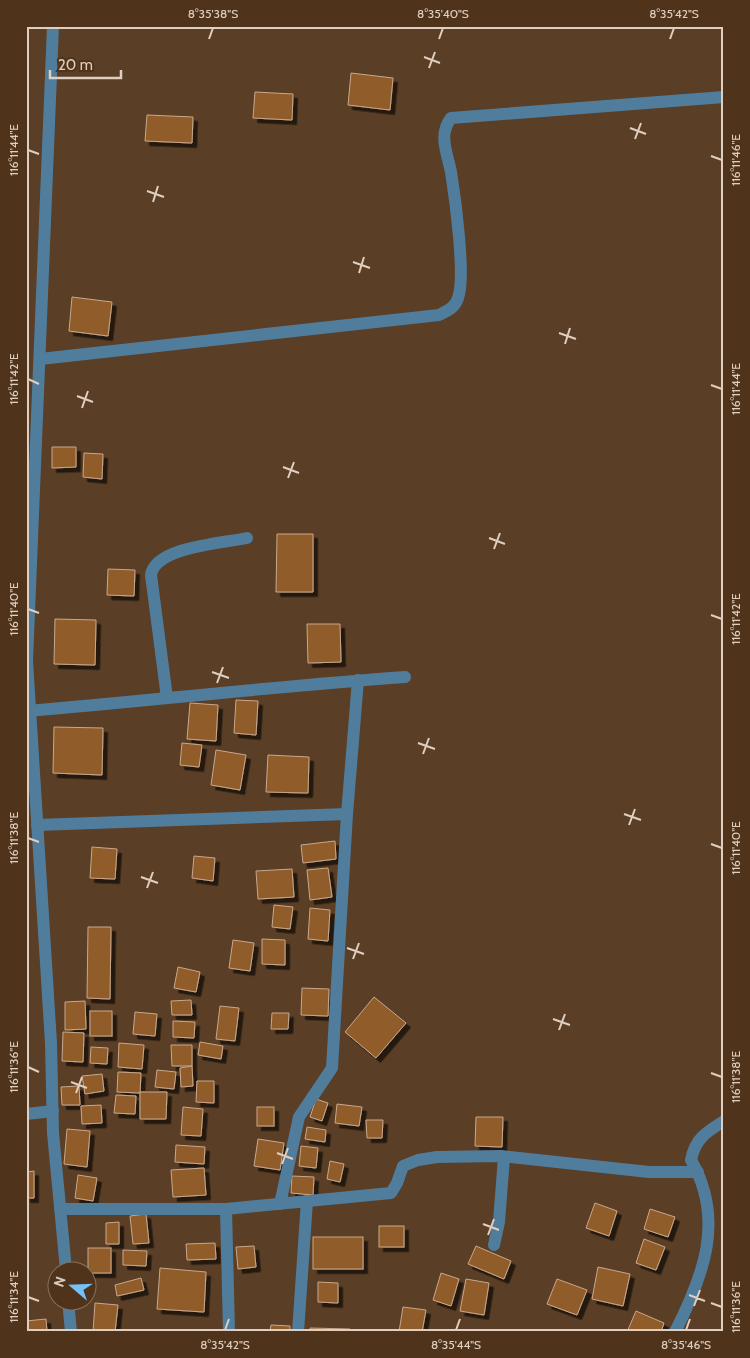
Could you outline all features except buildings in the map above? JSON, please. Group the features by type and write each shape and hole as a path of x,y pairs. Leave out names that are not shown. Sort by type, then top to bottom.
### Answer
{"street":[{"path":"53,26 28,661 29,711 53,1111 65,1260"},
{"path":"40,359 439,315 453,308 458,298 461,272 451,172 444,143 444,126 451,118 724,97"},
{"path":"167,698 151,576 152,567 158,561 178,551 247,538"},
{"path":"29,711 405,677"},
{"path":"280,1204 299,1117 332,1068 347,814 358,680"},
{"path":"37,825 347,814"},
{"path":"26,1114 53,1111"},
{"path":"675,1332 701,1273 709,1242 710,1211 698,1172 691,1160 694,1146 702,1135 724,1122"},
{"path":"60,1209 226,1209 391,1193 403,1166 418,1160 437,1157 504,1156 648,1172 698,1172"},
{"path":"494,1245 499,1222 504,1156"},
{"path":"298,1332 307,1201"},
{"path":"226,1209 230,1332"},
{"path":"69,1310 71,1332"}]}
